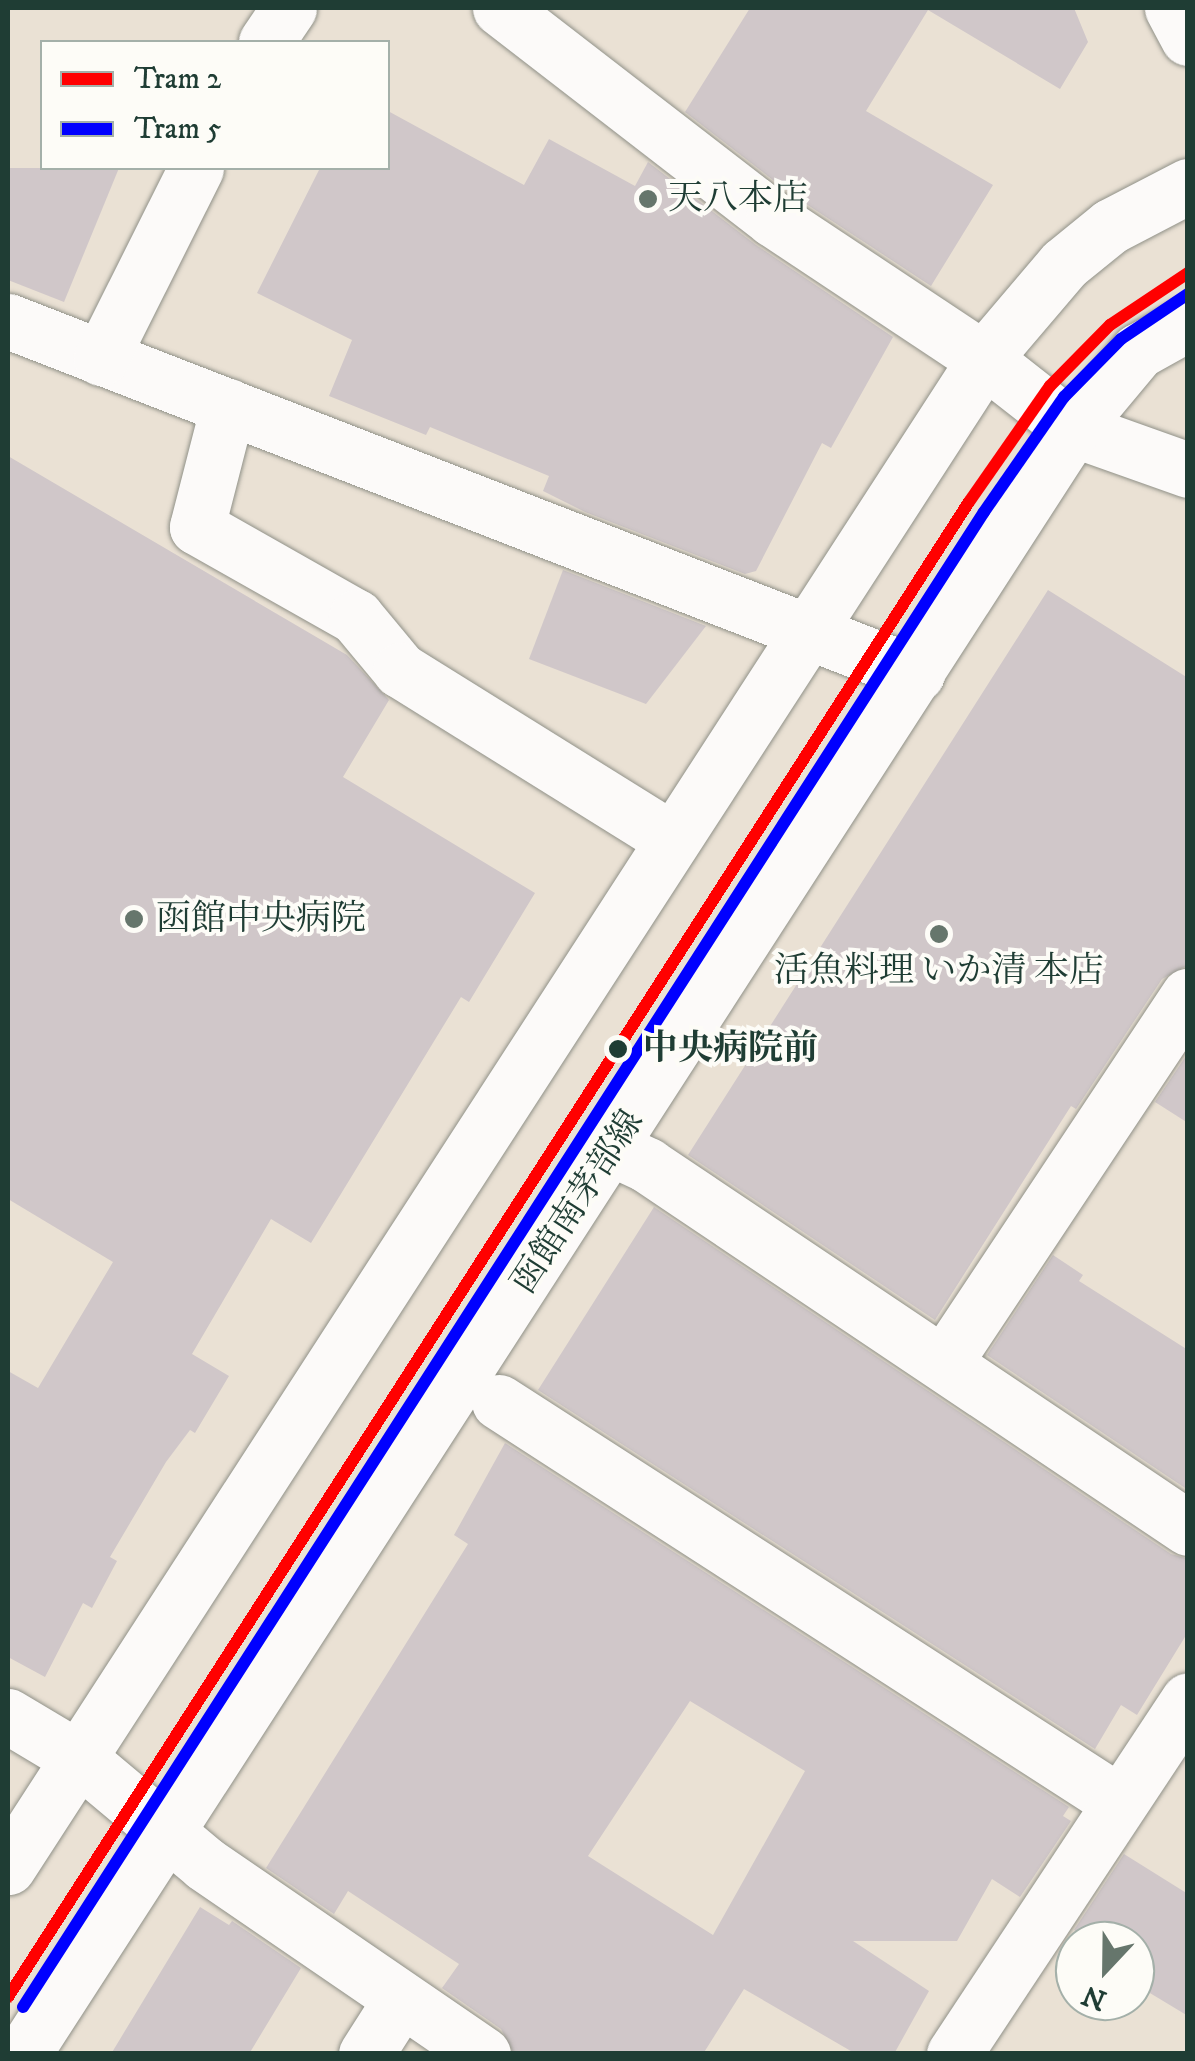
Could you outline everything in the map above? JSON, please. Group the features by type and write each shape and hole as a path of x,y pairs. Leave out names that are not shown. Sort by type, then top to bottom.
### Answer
{"street":[{"path":"267,40 289,8"},
{"path":"500,8 773,219 985,360 1073,429 1188,470"},
{"path":"1172,8 1188,38"},
{"path":"101,358 195,170"},
{"path":"8,1867 985,360 1064,264 1111,226 1188,186"},
{"path":"8,321 917,674"},
{"name":"函館南茅部線","path":"23,2054 612,1148 1073,429 1138,351 1188,322"},
{"path":"228,406 197,526 356,617 400,670 671,839"},
{"path":"944,1363 1188,996"},
{"path":"612,1148 648,1165 1188,1528"},
{"path":"499,1402 1119,1802"},
{"path":"954,2054 1188,1700"},
{"path":"8,1716 80,1759 166,1832 483,2054"},
{"path":"366,2054 401,1998"}],"building":[{"path":"750,8 1074,8 1088,42 1060,89 928,10 866,111 993,185 931,286 791,194 685,112"},
{"path":"390,112 524,185 549,139 635,186 648,162 756,245 893,337 831,448 822,443 756,571 745,574 585,512 543,491 549,476 430,427 426,435 329,396 352,340 257,293 319,170 390,170"},
{"path":"8,168 118,170 64,302 8,280"},
{"path":"8,456 347,655 389,700 343,777 535,893 469,1002 461,997 311,1243 271,1219 192,1354 229,1376 195,1433 190,1430 166,1462 110,1557 117,1561 92,1608 83,1603 45,1677 8,1657 8,1371 38,1388 113,1262 8,1199"},
{"path":"563,570 706,626 646,704 529,659"},
{"path":"1048,590 1188,678 1188,965 1162,979 1076,1109 1071,1106 935,1320 688,1155"},
{"path":"1188,1053 1188,1123 1155,1102"},
{"path":"654,1207 1171,1554 1188,1559 1188,1632 1137,1715 1121,1705 1095,1749 538,1390"},
{"path":"1053,1255 1083,1275 1079,1281 1188,1350 1188,1490 987,1355"},
{"path":"505,1443 1069,1807 1063,1816 1071,1821 1020,1897 992,1879 957,1941 853,1941 929,1991 894,2054 856,2054 744,1989 703,2054 514,2054 501,2029 442,1988 459,1964 348,1891 334,1914 266,1868 468,1544 454,1535","holes":["690,1701 805,1771 713,1935 588,1856"]},
{"path":"1124,1854 1188,1894 1188,2016 1155,1996 1155,1921 1080,1921"},
{"path":"200,1907 229,1925 232,1921 301,1968 249,2054 111,2054"}],"tram line":[{"name":"2","path":"8,1997 969,502 1050,386 1110,325 1188,273"},
{"name":"5","path":"23,2007 984,512 1064,397 1121,339 1188,294"}],"place":[{"name":"天八本店","path":"648,199"},
{"name":"函館中央病院","path":"134,919"},
{"name":"活魚料理 いか清 本店","path":"939,934"},
{"name":"中央病院前","path":"618,1049"}]}
